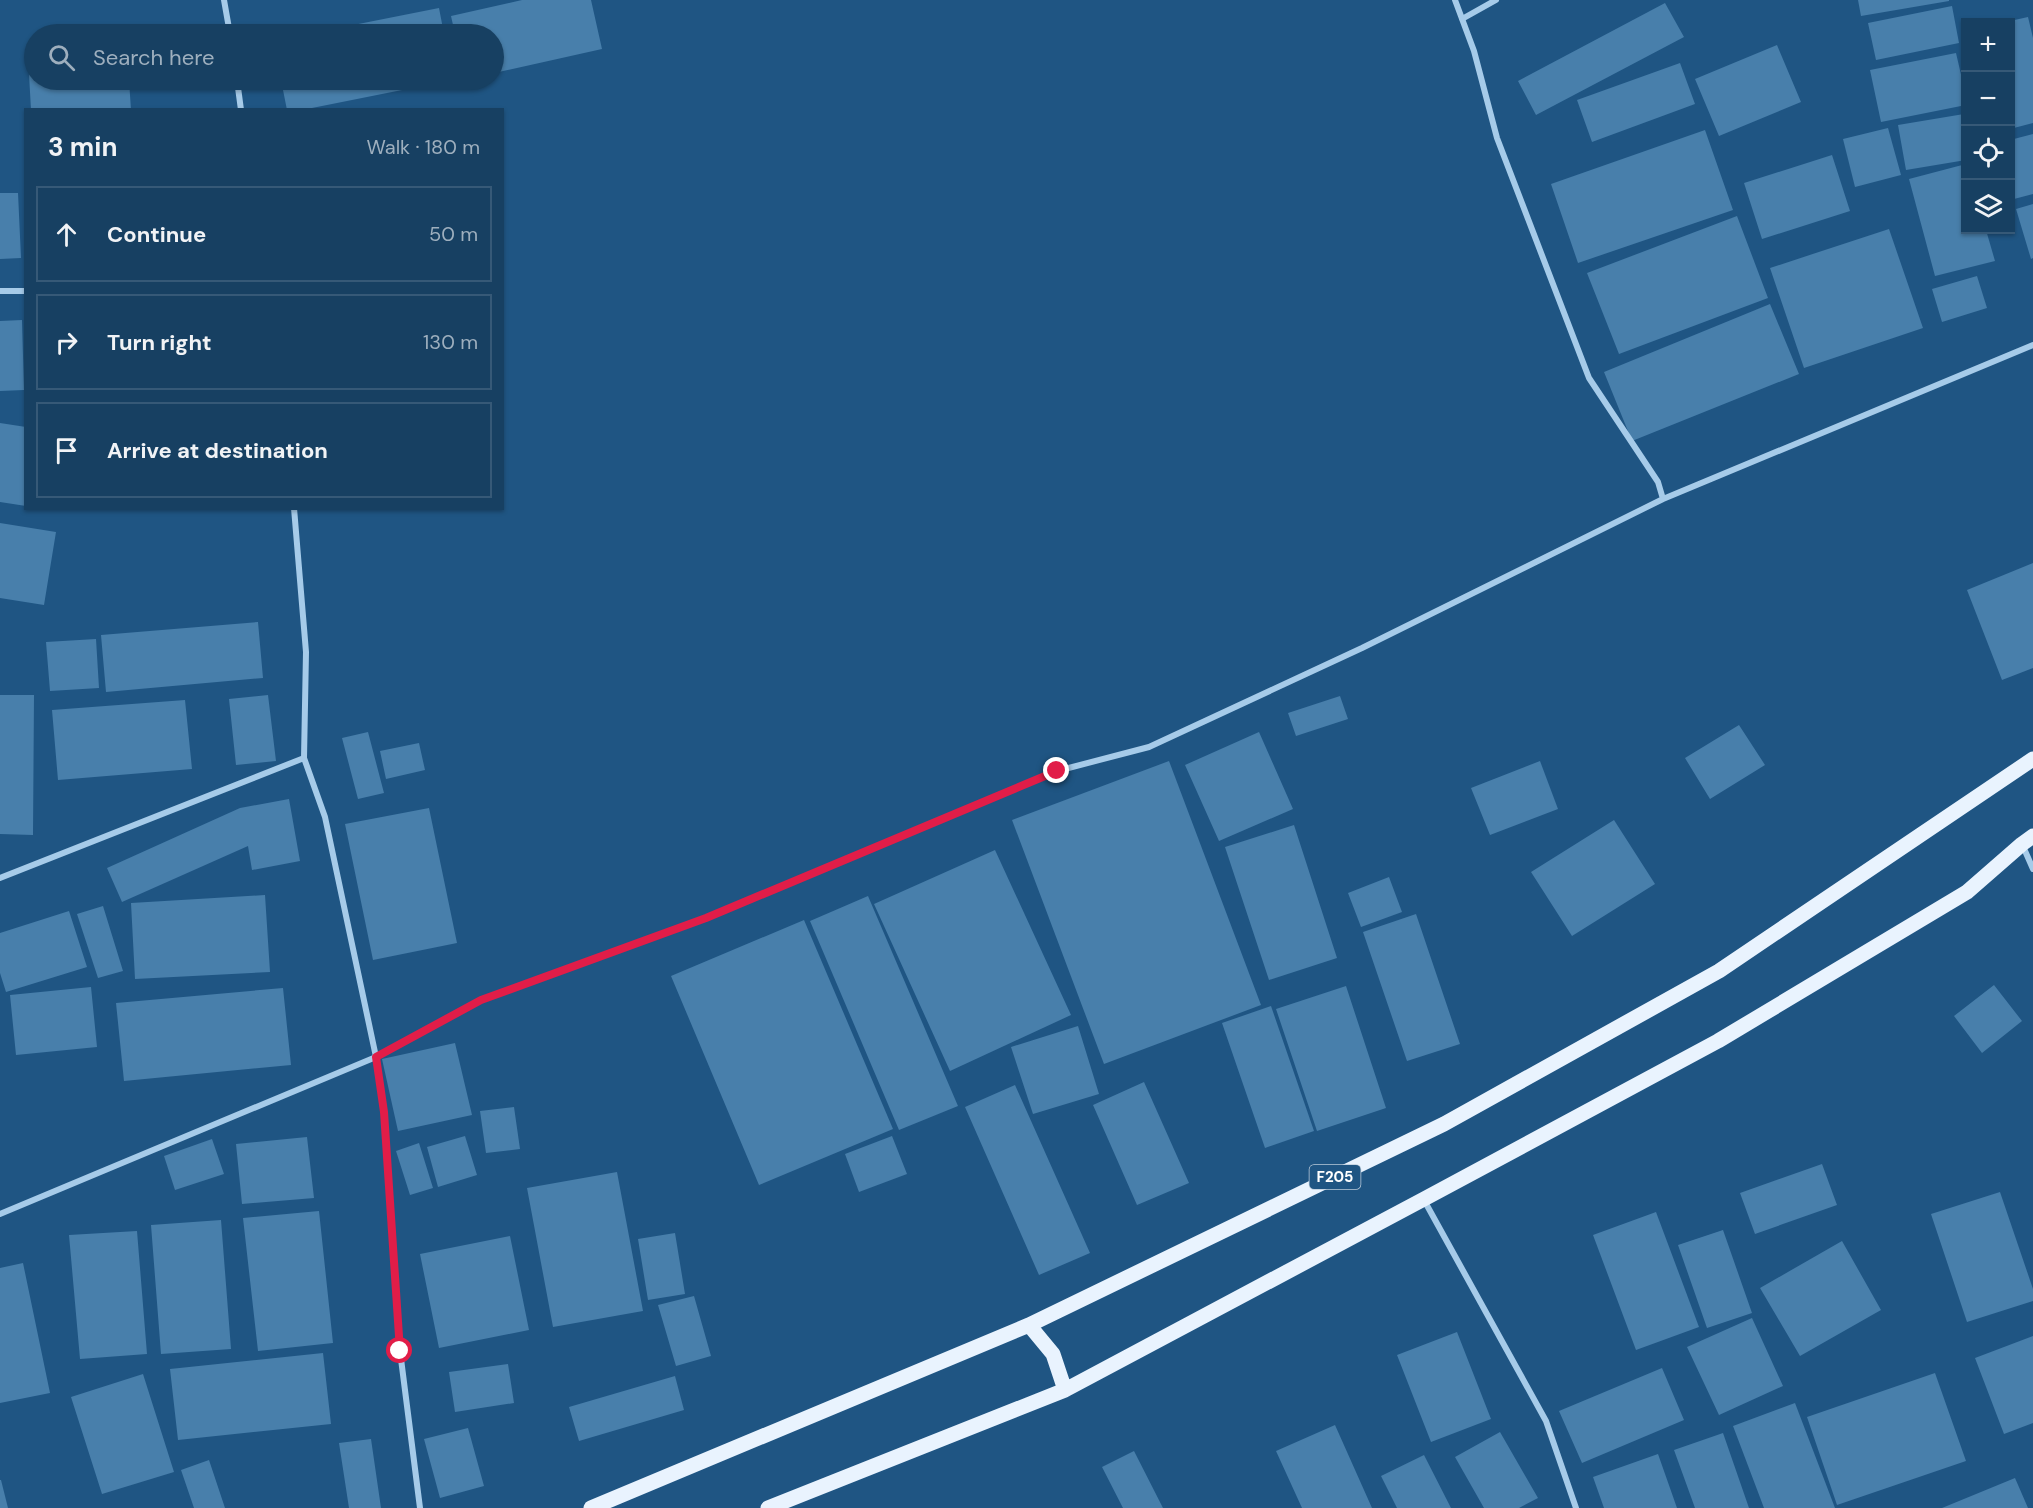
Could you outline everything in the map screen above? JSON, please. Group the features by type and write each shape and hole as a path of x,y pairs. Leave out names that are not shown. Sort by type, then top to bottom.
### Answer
{"main road":[{"name":"F205","path":"591,1508 1029,1325 1444,1124 1719,971 2033,759"},
{"path":"768,1508 1065,1390 1718,1041 1967,892 2027,840"},
{"path":"1029,1325 1053,1354 1065,1390"}],"street":[{"path":"224,0 228,24"},
{"path":"1455,0 1474,51 1497,138 1589,378 1658,482 1663,499"},
{"path":"1462,19 1496,0"},
{"path":"239,90 242,108"},
{"path":"0,291 24,291"},
{"path":"0,1214 376,1057 481,1000 706,918 1057,771 1149,747 1362,648 1663,499 2033,345"},
{"path":"294,510 306,652 304,758 325,817 376,1057 384,1112 400,1351 420,1508"},
{"path":"0,878 304,758"},
{"path":"2027,840 2033,869"},
{"path":"1424,1199 1546,1421 1576,1508"}],"building":[{"path":"522,0 591,0 602,49 504,71 504,24 453,24 451,16"},
{"path":"1858,0 1949,0 1949,1 1861,16"},
{"path":"1665,3 1684,37 1536,115 1518,81"},
{"path":"1952,6 1959,43 1876,60 1868,23"},
{"path":"439,8 442,24 358,24"},
{"path":"2028,17 2033,38 2033,123 2015,128 2015,72 2015,20"},
{"path":"1777,45 1801,102 1719,136 1695,79"},
{"path":"1956,53 1961,74 1961,106 1881,122 1870,70"},
{"path":"1680,63 1695,104 1592,142 1577,100"},
{"path":"30,90 130,90 131,108 31,108"},
{"path":"283,90 402,90 312,108 287,108"},
{"path":"1961,114 1961,161 1906,170 1898,125"},
{"path":"1888,128 1901,175 1855,187 1843,139"},
{"path":"1705,130 1733,210 1578,263 1551,184"},
{"path":"2033,134 2033,194 2015,199 2015,180 2015,139"},
{"path":"1832,155 1850,211 1762,239 1744,183"},
{"path":"1961,165 1961,234 1987,234 1995,261 1935,276 1909,179"},
{"path":"0,193 18,193 21,258 0,259"},
{"path":"2033,204 2033,258 2031,259 2016,209"},
{"path":"1737,216 1768,298 1619,354 1587,273"},
{"path":"1889,229 1923,328 1804,368 1770,268"},
{"path":"1977,276 1987,308 1942,322 1932,289"},
{"path":"1770,304 1799,374 1632,441 1604,372"},
{"path":"22,320 24,390 0,391 0,321"},
{"path":"0,423 24,427 24,506 0,502"},
{"path":"0,523 56,532 44,605 0,598"},
{"path":"2033,563 2033,668 2002,680 1967,590"},
{"path":"258,622 263,678 106,692 101,635"},
{"path":"96,639 99,688 50,691 46,642"},
{"path":"0,695 34,695 33,835 0,834"},
{"path":"268,695 276,761 236,765 229,699"},
{"path":"1340,696 1348,719 1296,736 1288,713"},
{"path":"185,700 192,769 58,780 52,710"},
{"path":"1739,725 1765,765 1710,799 1685,758"},
{"path":"368,732 384,793 358,799 342,738"},
{"path":"1259,732 1293,809 1219,841 1185,765"},
{"path":"419,743 425,770 386,779 380,751"},
{"path":"1169,761 1261,1005 1104,1064 1012,820"},
{"path":"1540,761 1558,809 1490,835 1471,788"},
{"path":"289,799 300,861 252,870 248,846 122,902 107,868 240,808"},
{"path":"429,808 457,943 373,960 345,824"},
{"path":"1614,820 1655,884 1572,936 1531,872"},
{"path":"1294,825 1337,958 1269,980 1225,847"},
{"path":"995,850 1071,1015 950,1071 874,904"},
{"path":"1389,877 1402,912 1361,927 1348,893"},
{"path":"265,895 270,972 135,979 131,903"},
{"path":"868,896 958,1106 899,1130 810,921"},
{"path":"103,906 123,971 98,978 77,914"},
{"path":"69,911 87,967 6,992 0,973 0,933"},
{"path":"1416,914 1460,1044 1407,1061 1363,932"},
{"path":"804,920 893,1129 759,1185 671,976"},
{"path":"1994,985 2022,1021 1982,1053 1954,1016"},
{"path":"1346,986 1386,1108 1317,1131 1276,1009"},
{"path":"91,987 97,1047 16,1055 10,995"},
{"path":"283,988 291,1065 124,1081 116,1003"},
{"path":"1271,1006 1314,1131 1265,1148 1222,1023"},
{"path":"1078,1026 1099,1094 1033,1114 1011,1047"},
{"path":"455,1043 472,1115 398,1131 382,1059"},
{"path":"1144,1082 1189,1183 1137,1205 1093,1105"},
{"path":"1015,1085 1090,1253 1039,1275 965,1107"},
{"path":"514,1107 520,1149 486,1153 480,1111"},
{"path":"465,1136 477,1175 438,1187 427,1147"},
{"path":"892,1136 907,1174 859,1192 845,1154"},
{"path":"307,1137 314,1198 242,1204 236,1144"},
{"path":"212,1139 224,1174 175,1190 164,1156"},
{"path":"419,1143 433,1188 410,1195 396,1151"},
{"path":"1822,1164 1837,1205 1755,1234 1740,1193"},
{"path":"617,1172 643,1311 553,1327 527,1188"},
{"path":"2000,1192 2033,1289 2033,1301 1967,1322 1931,1214"},
{"path":"319,1211 333,1343 258,1351 243,1218"},
{"path":"1656,1212 1699,1327 1636,1350 1593,1235"},
{"path":"221,1220 231,1349 161,1354 151,1225"},
{"path":"1723,1230 1752,1313 1707,1328 1678,1245"},
{"path":"137,1231 147,1354 80,1359 69,1235"},
{"path":"675,1233 685,1294 648,1300 638,1239"},
{"path":"510,1236 529,1330 439,1348 420,1254"},
{"path":"1842,1241 1881,1310 1800,1356 1760,1288"},
{"path":"23,1263 50,1393 0,1403 0,1268"},
{"path":"694,1296 711,1356 676,1366 658,1305"},
{"path":"1752,1318 1783,1386 1719,1415 1687,1347"},
{"path":"1457,1332 1491,1419 1431,1442 1397,1355"},
{"path":"2033,1336 2033,1423 2004,1434 1975,1358"},
{"path":"323,1353 331,1424 178,1440 170,1369"},
{"path":"508,1364 514,1403 455,1412 449,1372"},
{"path":"1662,1368 1684,1420 1582,1463 1559,1411"},
{"path":"1935,1373 1966,1461 1837,1505 1807,1417"},
{"path":"143,1374 174,1472 102,1494 71,1397"},
{"path":"675,1376 684,1410 579,1441 569,1407"},
{"path":"1795,1403 1835,1508 1764,1508 1733,1426"},
{"path":"1335,1425 1372,1508 1302,1508 1276,1451"},
{"path":"468,1428 484,1486 440,1498 424,1439"},
{"path":"1500,1432 1538,1498 1519,1508 1484,1508 1455,1457"},
{"path":"1723,1433 1749,1508 1695,1508 1674,1450"},
{"path":"371,1439 381,1508 349,1508 339,1443"},
{"path":"1134,1451 1163,1508 1123,1508 1102,1467"},
{"path":"1658,1454 1677,1508 1604,1508 1593,1477"},
{"path":"1424,1455 1451,1508 1397,1508 1381,1476"},
{"path":"209,1460 225,1508 194,1508 181,1470"},
{"path":"2015,1478 2028,1508 1942,1508"},
{"path":"1,1480 8,1508 0,1508"}],"route":[{"path":"400,1351 384,1112 376,1057 481,1000 706,918 1057,771"}]}
